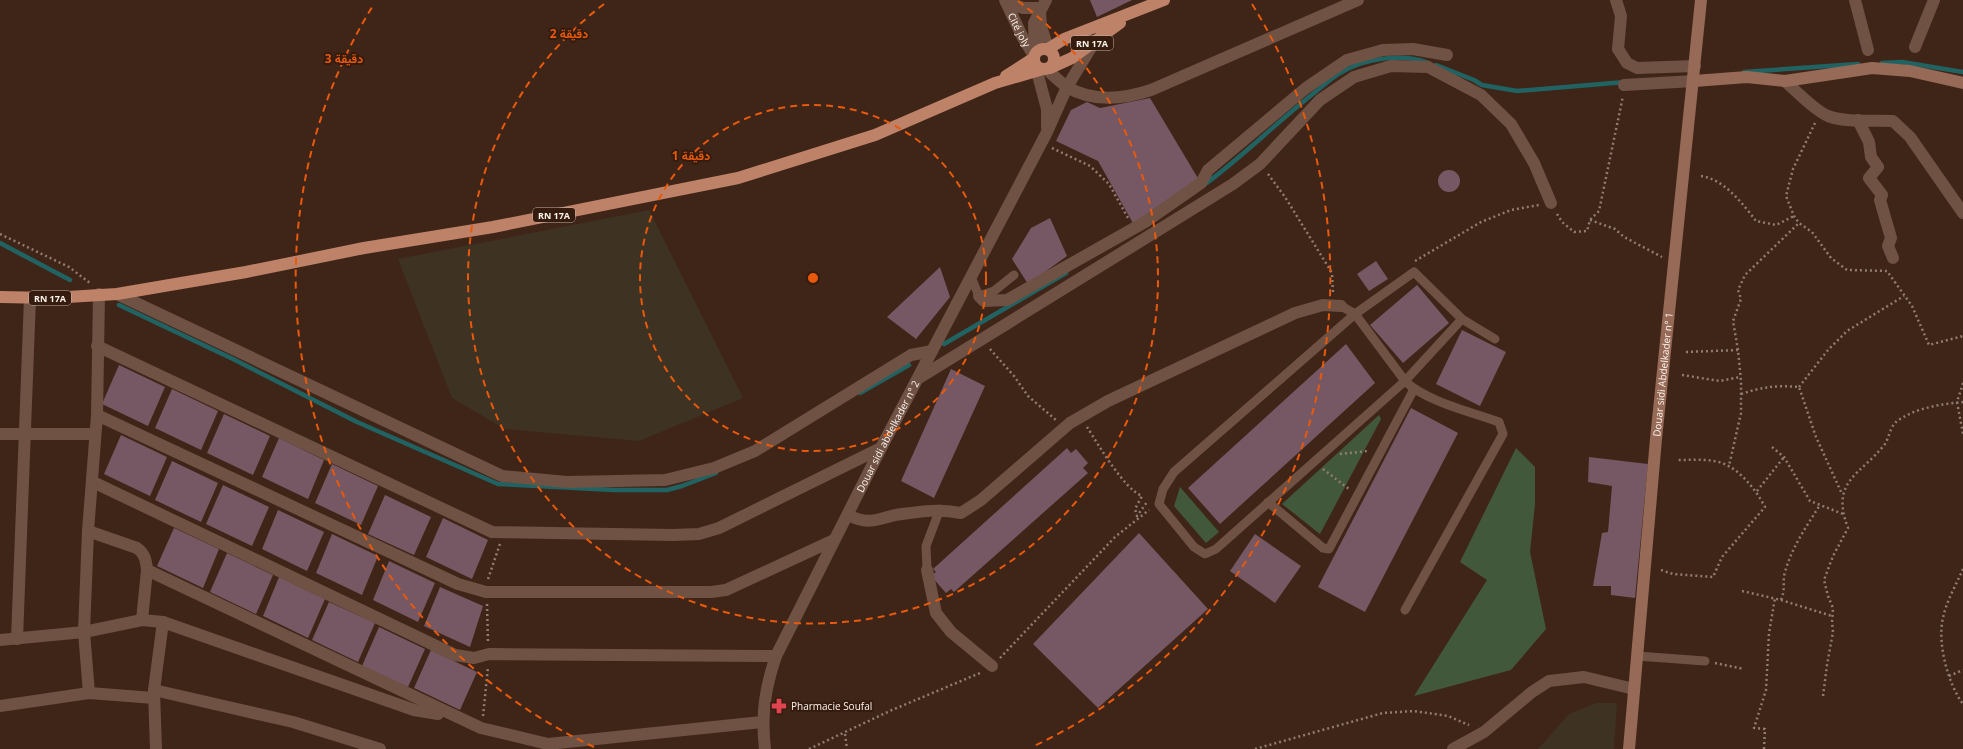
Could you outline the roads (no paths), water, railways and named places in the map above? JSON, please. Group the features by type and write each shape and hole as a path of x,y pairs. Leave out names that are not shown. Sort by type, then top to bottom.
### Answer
{"main road":[{"name":"RN 17A","path":"1044,61 1064,39 1132,14 1164,0"},
{"name":"RN 17A","path":"0,296 30,298 117,294 246,272 364,248 493,227 738,178 875,135 1044,61 1072,58 1132,14"}],"street":[{"path":"1043,4 1041,26 1044,61 1067,87 1099,97 1129,97 1151,90 1358,0"},
{"path":"1616,0 1621,16 1618,49 1627,62 1637,68 1695,66"},
{"name":"Douar sidi Abdelkader n° 1","path":"1629,749 1656,439 1694,81 1701,0"},
{"path":"1855,0 1868,50"},
{"path":"1915,47 1934,0"},
{"name":"Cité joly","path":"1005,1 1023,8 1043,4"},
{"name":"Cité joly","path":"1005,1 1022,36 1044,61"},
{"name":"Douar sidi abdelkader n° 2","path":"765,749 762,722 767,682 776,656 881,448 1046,139 1067,87 1096,41"},
{"path":"979,296 984,301 1008,300 1134,228 1201,183 1208,170 1245,138 1306,88 1347,60 1384,50 1413,49 1447,55"},
{"name":"Douar sidi abdelkader n° 2","path":"1044,61 1047,109 1046,139"},
{"path":"919,378 1085,274 1161,230 1233,184 1260,164 1320,100 1354,77 1391,66 1428,67 1481,95 1511,124 1534,163 1551,203"},
{"path":"1624,86 1747,77 1785,80 1872,68 1910,71 1963,83"},
{"path":"1785,80 1821,112 1829,116 1858,120 1893,121 1910,137 1963,213"},
{"path":"1858,120 1869,142 1871,157 1878,167 1869,178 1882,195 1880,200 1891,238 1888,246 1893,258"},
{"path":"89,693 84,632 88,531 97,415 99,294"},
{"path":"117,294 502,476 567,482 666,480 714,468 755,451 911,355 932,351"},
{"path":"17,639 30,298"},
{"path":"848,515 861,521 877,521 899,514 940,509 961,512 980,500 1070,423 1108,402 1295,313 1323,305 1337,306"},
{"path":"97,346 492,532 673,535 699,534 720,528 881,448"},
{"path":"97,415 458,584 486,592 711,592 726,590 834,540"},
{"path":"0,434 95,434"},
{"path":"93,482 455,655 474,658 489,654 776,656"},
{"path":"88,531 137,548 142,552 146,560 147,570 142,620"},
{"path":"147,570 452,716 481,728 547,747 762,722"},
{"path":"926,570 936,613 951,632 992,666"},
{"path":"0,640 84,632 142,620 163,622 414,710 452,716"},
{"path":"156,749 154,694 163,622"},
{"path":"1453,749 1484,732 1532,692 1550,681 1584,677 1634,689"},
{"path":"0,706 89,693 154,694 293,722 380,749"}],"lane":[{"path":"1462,319 1405,381 1216,549 1205,554 1194,547 1159,504 1163,489 1174,472 1355,314 1414,272 1462,319 1495,339"},
{"path":"971,277 979,296 994,291 1014,275"},
{"path":"1337,306 1355,314 1405,381 1414,389 1432,398 1499,422 1503,434 1405,610"},
{"path":"1268,502 1323,548 1329,549 1414,389"},
{"path":"926,570 926,546 940,509"},
{"path":"1637,656 1705,661"}],"waterway":[{"path":"1204,185 1232,163 1300,104 1340,73 1361,64 1384,59 1407,58 1429,63"},
{"path":"1882,63 1902,62 1963,72"},
{"path":"1744,72 1858,64"},
{"path":"1436,65 1474,80 1482,85 1517,91 1625,82"},
{"path":"0,243 70,280"},
{"path":"944,344 1066,273"},
{"path":"119,305 233,359 357,422 498,484 614,490 667,490 716,473"},
{"path":"860,393 909,365"}],"place":[{"name":"Pharmacie Soufal","path":"779,706"}]}
